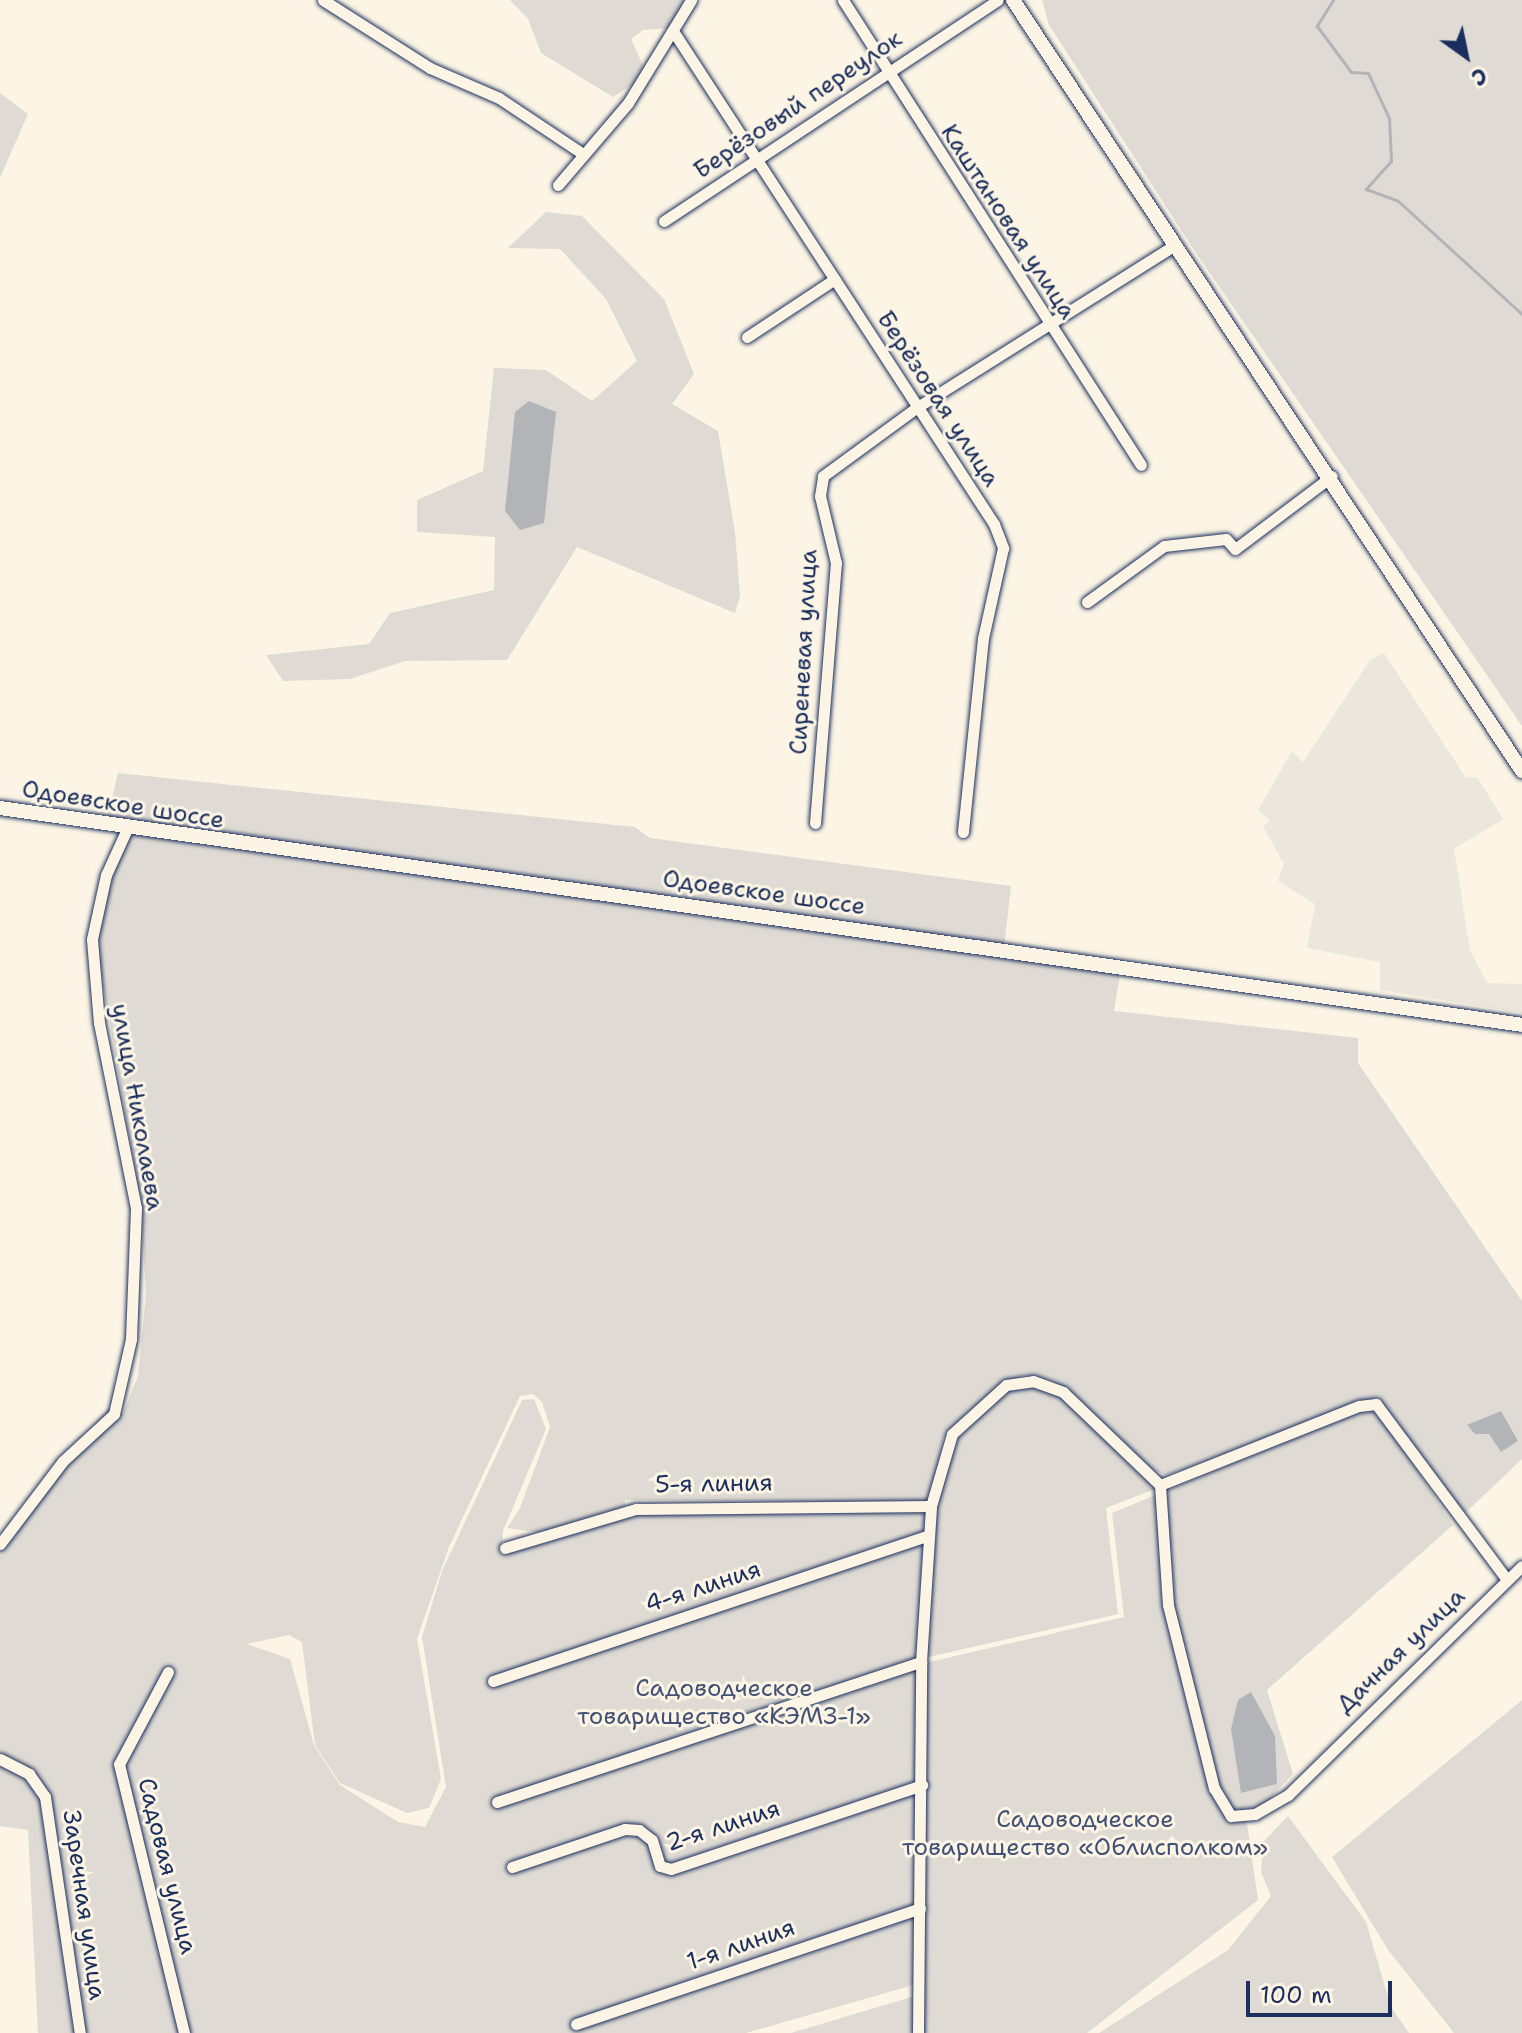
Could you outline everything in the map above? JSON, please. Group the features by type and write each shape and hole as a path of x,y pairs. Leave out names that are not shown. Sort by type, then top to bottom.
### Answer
{"main road":[{"path":"1013,0 1332,476 1522,771"},
{"name":"Одоевское шоссе","path":"0,808 127,829 1522,1025"}],"street":[{"path":"323,0 430,68 499,98 583,154"},
{"path":"558,185 675,34 691,0"},
{"name":"Каштановая улица","path":"843,0 1047,324 1141,465"},
{"name":"Берёзовый переулок","path":"664,221 998,0"},
{"name":"Берёзовая улица","path":"675,34 994,524 1003,548 983,638 963,832"},
{"name":"Сиреневая улица","path":"815,823 836,563 818,486 916,408 1176,244"},
{"path":"747,337 835,279"},
{"path":"1087,602 1164,546 1226,539 1235,549 1332,476"},
{"name":"улица Николаева","path":"0,1544 63,1461 114,1414 131,1339 136,1208 99,1023 92,939 106,875 127,829"},
{"path":"918,2033 921,1662 931,1506 952,1434 1019,1380 1063,1392 1160,1485 1359,1406 1376,1404 1507,1580"},
{"name":"Дачная улица","path":"1160,1485 1168,1605 1219,1805 1231,1816 1255,1814 1288,1795 1311,1767 1522,1566"},
{"name":"5-я линия","path":"505,1548 636,1509 931,1506"},
{"name":"4-я линия","path":"493,1681 927,1536"},
{"path":"497,1802 921,1662"},
{"name":"Садовая улица","path":"168,1672 119,1764 184,2033"},
{"name":"Заречная улица","path":"0,1759 29,1774 45,1797 80,2033"},
{"name":"2-я линия","path":"512,1867 625,1829 639,1830 652,1840 660,1866 671,1869 922,1785"},
{"name":"1-я линия","path":"576,2024 920,1908"}],"shaded area":[{"path":"529,401 556,412 544,523 520,530 505,511 515,412"},
{"path":"1384,653 1466,778 1477,777 1503,819 1454,849 1470,950 1487,983 1522,984 1522,1013 1380,990 1380,962 1307,948 1315,904 1278,881 1284,864 1263,826 1270,821 1258,810 1292,751 1303,762 1370,660"},
{"path":"1501,1411 1518,1441 1501,1452 1489,1434 1475,1434 1467,1425"},
{"path":"1251,1692 1275,1736 1277,1784 1241,1793 1231,1729 1238,1700"}],"green space":[{"path":"510,0 684,0 672,28 643,30 631,39 647,75 613,97 541,53 528,19"},
{"path":"1042,0 1522,0 1522,726 1194,250 1049,25"},
{"path":"0,93 28,114 0,178"},
{"path":"546,212 582,216 664,299 694,374 672,404 718,431 735,532 740,596 735,613 577,547 507,660 405,661 350,679 283,681 266,655 369,644 390,613 494,590 495,537 417,532 417,500 483,471 494,368 546,370 592,401 637,361 606,299 560,249 508,248"},
{"name":"Садоводческое товарищество «КЭМЗ-1»","path":"118,773 635,827 650,838 1011,886 1003,957 1120,974 1114,1011 1358,1038 1358,1063 1522,1301 1522,1459 1460,1518 1377,1397 1167,1475 1153,1470 1050,1380 1025,1375 1000,1385 944,1436 929,1502 625,1500 625,1508 550,1534 507,1528 520,1508 550,1427 542,1402 533,1394 520,1396 449,1547 417,1639 441,1779 429,1808 407,1813 340,1783 315,1745 302,1642 289,1635 247,1644 290,1659 314,1745 340,1785 398,1822 425,1827 446,1787 422,1637 442,1571 522,1400 534,1399 546,1429 503,1531 502,1553 638,1511 927,1509 917,1984 746,2033 38,2033 28,1830 0,1826 0,1536 108,1408 123,1413 138,1376 146,1294 141,1206 96,942 99,904 136,824 107,818"},
{"path":"1019,1382 1056,1389 1155,1489 1106,1508 1118,1614 924,1658 931,1530 949,1452 959,1432"},
{"name":"Садоводческое товарищество «Облисполком»","path":"1369,1407 1380,1413 1453,1525 1267,1690 1293,1774 1264,1805 1245,1810 1258,1900 1087,2033 920,2033 925,1663 1124,1617 1112,1513"},
{"path":"1522,1700 1522,2033 1454,2033 1388,1950 1332,1857"},
{"path":"1288,1816 1366,1922 1391,2007 1409,2033 1099,2033 1228,1950 1271,1896 1261,1872 1263,1842"},
{"path":"918,1995 916,2033 791,2033"}],"waterway":[{"path":"1333,0 1317,26 1351,72 1368,73 1389,118 1391,161 1366,189 1397,200 1522,314"}]}
